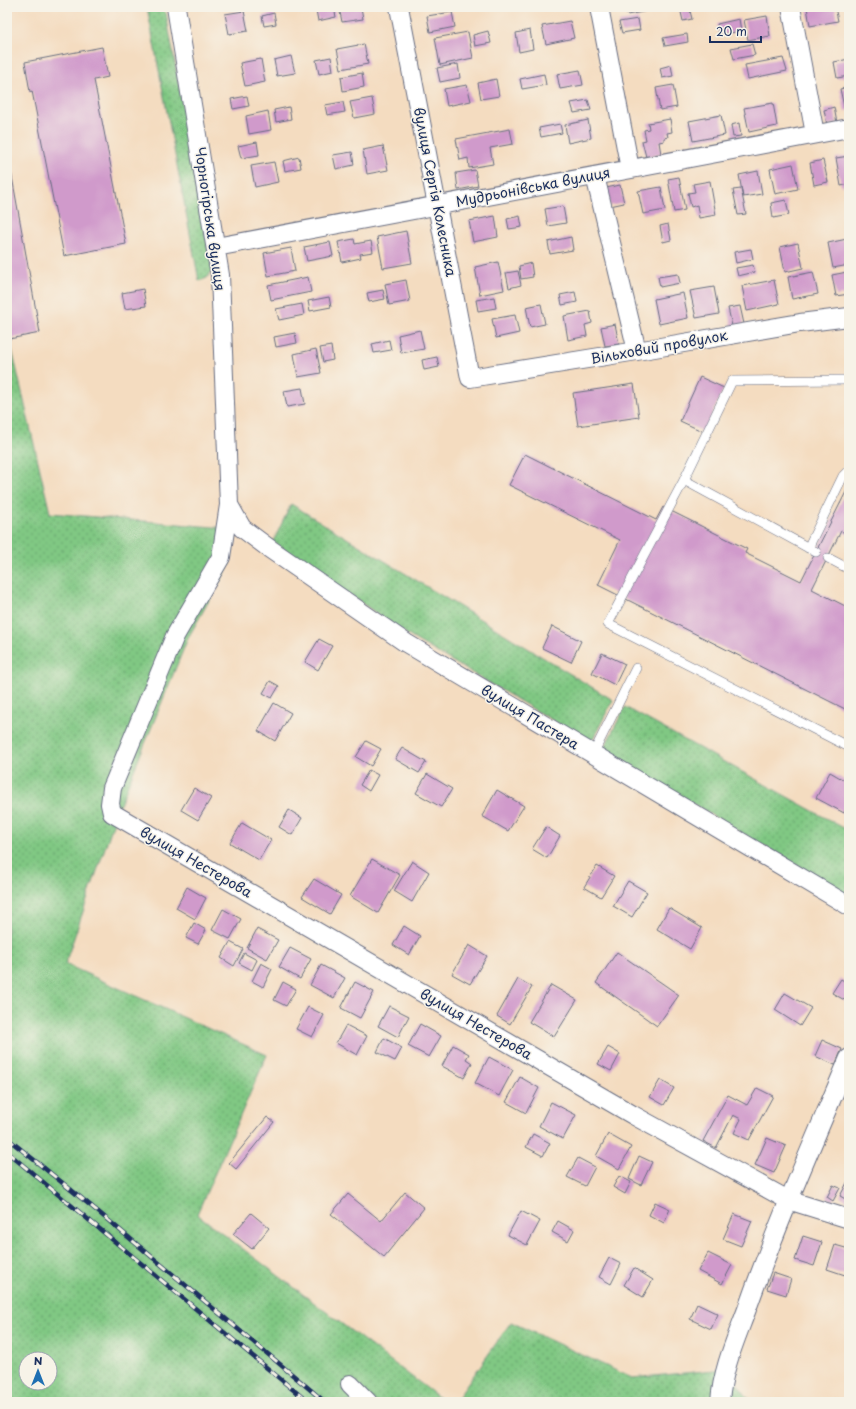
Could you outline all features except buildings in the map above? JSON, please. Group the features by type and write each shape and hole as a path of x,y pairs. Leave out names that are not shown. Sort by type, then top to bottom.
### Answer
{"street":[{"name":"Чорногірська вулиця","path":"112,813 110,804 112,788 175,636 221,557 229,505 221,286 216,247 176,7"},
{"name":"вулиця Сергія Колесника","path":"399,7 470,378"},
{"path":"599,7 630,169"},
{"path":"791,7 815,134"},
{"name":"Мудрьонівська вулиця","path":"216,247 849,128"},
{"path":"595,176 637,351"},
{"name":"Вільховий провулок","path":"470,378 800,323 849,317"},
{"name":"вулиця Пастера","path":"229,505 242,528 399,639 849,906"},
{"name":"вулиця Нестерова","path":"112,813 633,1115 788,1200 849,1219"},
{"path":"720,1402 721,1388 726,1369 754,1289 788,1200 849,1058"},
{"path":"350,1384 368,1402"}],"lane":[{"path":"849,380 732,381 684,480 608,624 849,747"},
{"path":"684,480 812,550 844,476 849,470"},
{"path":"828,558 849,569"},
{"path":"593,754 636,668"}],"green space":[{"path":"147,7 160,7 166,13 212,271 207,278 199,281"},
{"path":"7,328 50,513 237,529 229,565 188,638 119,807 65,964 267,1055 197,1214 445,1402 7,1402"},
{"path":"291,504 613,700 591,743 411,637 273,542"},
{"path":"625,707 849,831 849,897 603,750"},
{"path":"511,1322 632,1378 726,1369 751,1402 455,1402"}],"railway":[{"path":"7,1138 96,1210 325,1402"},
{"path":"7,1152 308,1402"}]}
